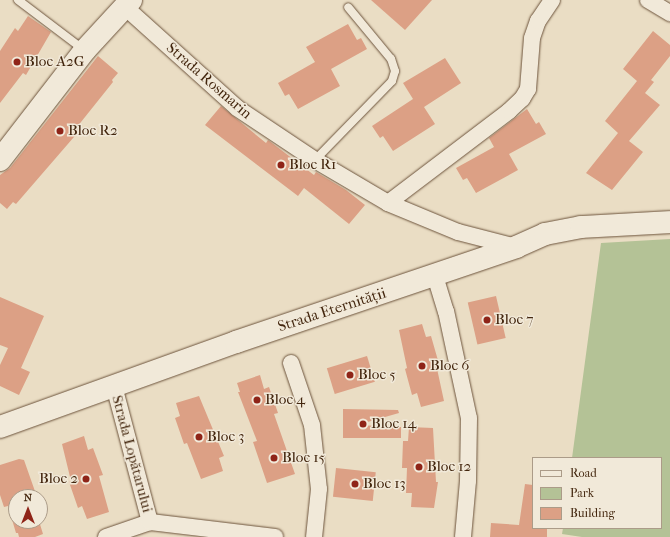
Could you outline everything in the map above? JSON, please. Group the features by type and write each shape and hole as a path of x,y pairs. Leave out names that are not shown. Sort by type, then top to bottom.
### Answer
{"street":[{"path":"388,203 509,111 522,99 528,89 532,38 538,21 552,0"},
{"path":"0,160 85,50 128,3"},
{"name":"Strada Rosmarin","path":"128,3 237,108 315,160 388,203 458,232 516,248"},
{"name":"Strada Eternității","path":"0,427 243,339 516,248 545,234 581,227 670,222"},
{"path":"435,276 446,311 468,418 468,481 464,537"},
{"path":"292,363 312,425 319,489 314,537"},
{"name":"Strada Lopătarului","path":"114,386 141,528"},
{"name":"Strada Lopătarului","path":"106,537 141,528 275,537"}],"lane":[{"path":"18,0 85,50"},
{"path":"315,160 392,81 395,71 391,59 348,6"}],"green space":[{"path":"670,239 670,537 582,537 562,534 563,529 662,529 662,457 572,457 601,243"}],"building":[{"path":"371,0 432,0 405,30"},
{"name":"Bloc A2G","path":"28,16 51,32 26,75 23,73 0,103 0,51 15,28 18,31"},
{"path":"348,24 357,40 361,38 367,49 331,69 340,86 298,109 289,94 285,96 278,83 315,62 306,47"},
{"path":"653,31 670,45 670,56 651,80 654,82 645,93 660,105 629,141 643,152 612,190 586,173 618,133 605,121 637,81 623,69"},
{"name":"Bloc R2","path":"98,56 118,73 112,80 113,82 77,127 80,130 16,204 13,202 7,209 0,203 0,175 10,168"},
{"path":"445,58 461,83 424,107 435,124 393,151 383,136 380,138 372,126 413,99 403,83"},
{"name":"Bloc R1","path":"221,106 266,143 268,140 314,175 316,172 346,190 365,205 349,224 304,188 298,196 205,125"},
{"path":"527,109 536,124 539,122 546,134 509,154 518,170 476,193 467,178 463,180 456,168 494,147 489,138"},
{"name":"Bloc 7","path":"496,296 506,338 477,344 468,303"},
{"path":"0,297 44,316 21,368 30,372 19,395 0,386 0,365 8,348 0,345"},
{"name":"Bloc 6","path":"422,324 426,337 431,336 439,364 436,364 444,401 421,407 417,393 412,395 405,369 407,368 399,330"},
{"name":"Bloc 5","path":"367,356 375,382 335,394 327,368"},
{"path":"260,375 264,389 269,387 278,413 274,414 295,474 267,483 253,442 257,441 238,392 240,392 237,383"},
{"name":"Bloc 3","path":"199,396 224,456 219,458 223,471 201,479 187,443 184,444 175,418 180,416 176,403"},
{"name":"Bloc 14","path":"343,409 398,410 399,413 357,425 401,427 401,438 343,438"},
{"name":"Bloc 12","path":"409,427 433,428 436,482 438,482 434,508 411,507 412,493 406,493 407,468 402,468 403,441 408,441"},
{"name":"Bloc 2","path":"84,436 88,450 93,448 103,475 99,476 109,512 87,519 82,506 78,508 69,482 71,481 62,444"},
{"path":"19,459 24,460 34,489 8,489 8,506 4,507 0,495 0,465"},
{"name":"Bloc 13","path":"336,468 376,472 373,501 333,497"},
{"path":"525,484 532,485 532,529 547,529 547,537 490,537 491,523 519,525"},
{"path":"15,529 41,529 43,534 35,537 19,537 18,533 16,533"}],"place":[{"name":"Bloc A2G","path":"17,62"},
{"name":"Bloc R2","path":"60,131"},
{"name":"Bloc R1","path":"281,165"},
{"name":"Bloc 7","path":"487,320"},
{"name":"Bloc 6","path":"422,366"},
{"name":"Bloc 5","path":"350,375"},
{"name":"Bloc 4","path":"257,400"},
{"name":"Bloc 14","path":"363,424"},
{"name":"Bloc 3","path":"199,437"},
{"name":"Bloc 15","path":"274,458"},
{"name":"Bloc 12","path":"419,467"},
{"name":"Bloc 2","path":"86,479"},
{"name":"Bloc 13","path":"355,484"}]}
